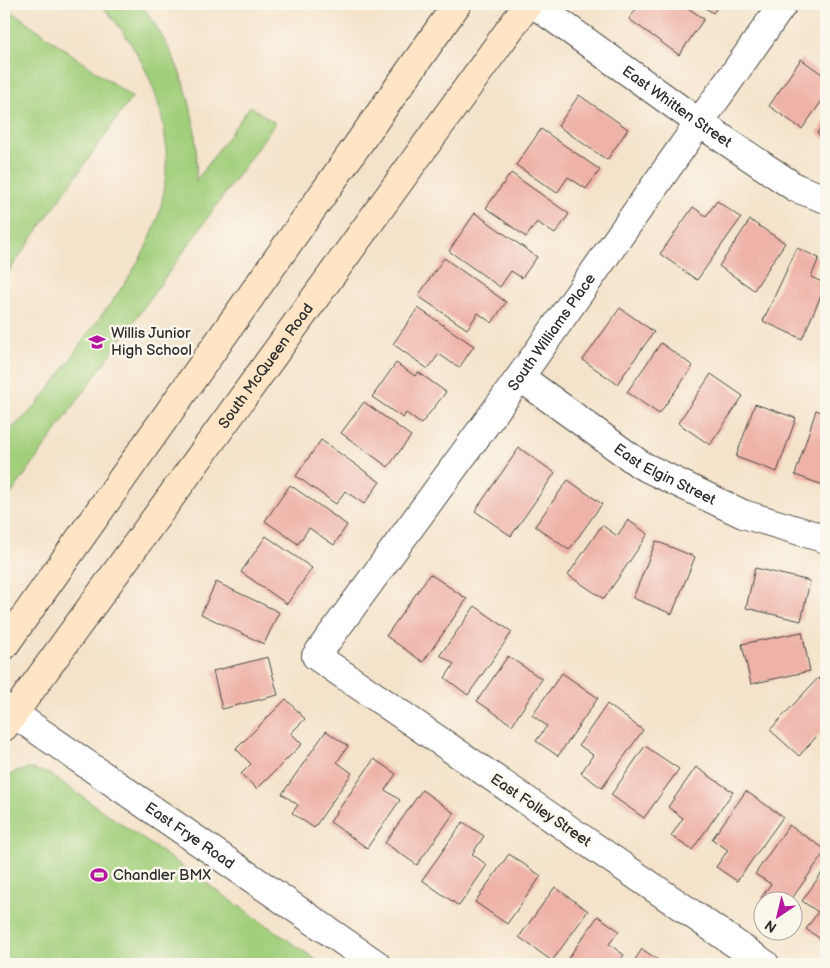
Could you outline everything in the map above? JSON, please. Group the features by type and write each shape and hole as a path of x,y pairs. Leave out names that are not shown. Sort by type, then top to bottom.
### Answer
{"main road":[{"path":"4,646 457,4"},
{"name":"South McQueen Road","path":"7,716 528,4"}],"street":[{"name":"East Whitten Street","path":"534,4 698,122 796,188 826,199"},
{"name":"South Williams Place","path":"316,656 520,377 783,4"},
{"name":"East Elgin Street","path":"520,377 641,465 743,514 826,539"},
{"name":"East Folley Street","path":"316,656 765,964"},
{"name":"East Frye Road","path":"7,716 376,964"}],"green space":[{"path":"100,4 141,4 162,37 179,71 190,107 196,146 196,181 250,106 275,123 4,504 4,434 39,402 131,274 144,251 157,218 165,186 166,153 162,121 154,89 140,59 122,31"},
{"path":"4,6 132,97 4,278"},
{"name":"Chandler BMX","path":"32,769 49,774 67,786 322,964 4,964 4,780 16,771"}],"building":[{"path":"640,4 682,4 704,19 679,55 629,19"},
{"path":"699,4 720,4 713,13"},
{"path":"801,59 826,77 826,95 802,129 769,106"},
{"path":"579,95 628,129 607,160 558,126"},
{"path":"826,119 826,140 817,133"},
{"path":"541,129 600,170 586,189 568,177 557,193 516,165"},
{"path":"511,173 569,214 555,234 537,222 526,237 486,208"},
{"path":"717,201 741,218 697,280 660,254 693,207 706,216"},
{"path":"475,213 537,257 522,278 511,271 500,287 449,251"},
{"path":"750,220 785,243 754,290 719,266"},
{"path":"797,248 819,258 811,277 826,284 802,339 763,321"},
{"path":"444,258 506,302 492,323 478,313 467,329 418,296"},
{"path":"418,308 474,346 459,368 439,354 428,369 393,344"},
{"path":"620,308 654,332 617,384 583,360"},
{"path":"661,343 693,366 659,414 627,392"},
{"path":"396,363 415,376 418,372 446,392 421,424 406,413 403,418 372,397"},
{"path":"711,374 743,396 710,445 678,423"},
{"path":"364,402 411,436 388,467 341,433"},
{"path":"755,404 796,418 777,472 736,457"},
{"path":"816,410 826,414 826,486 795,475"},
{"path":"321,440 380,482 364,504 345,491 336,504 296,476"},
{"path":"519,448 555,473 511,536 475,511"},
{"path":"568,480 602,504 569,550 535,526"},
{"path":"290,485 347,525 334,545 309,528 298,544 265,521"},
{"path":"628,520 648,534 604,599 568,575 602,525 617,536"},
{"path":"266,536 312,568 287,604 241,572"},
{"path":"656,541 695,557 672,614 633,598"},
{"path":"755,568 810,581 801,621 746,608"},
{"path":"430,574 467,599 423,662 386,636"},
{"path":"216,582 279,612 264,644 201,614"},
{"path":"475,606 512,632 468,695 445,678 454,664 440,655"},
{"path":"802,632 810,671 751,684 742,644"},
{"path":"508,656 542,679 512,725 477,701"},
{"path":"268,657 278,695 222,709 213,671"},
{"path":"562,673 598,698 558,756 536,741 547,726 532,715"},
{"path":"818,678 826,686 826,726 799,756 770,730"},
{"path":"286,699 305,719 291,733 302,744 257,789 241,774 251,764 236,749"},
{"path":"607,704 643,730 602,788 581,773 593,755 579,745"},
{"path":"326,731 348,746 337,762 352,773 314,828 292,813 298,805 282,794"},
{"path":"645,746 679,769 644,818 611,795"},
{"path":"374,759 396,774 385,790 400,800 367,848 330,822"},
{"path":"696,767 733,792 692,850 671,836 683,818 668,807"},
{"path":"422,790 454,813 417,865 385,843"},
{"path":"746,791 783,817 737,881 716,867 728,850 712,839"},
{"path":"463,822 484,836 472,854 487,865 459,906 422,880"},
{"path":"789,825 826,850 798,890 767,890 771,884 755,874"},
{"path":"509,854 541,876 507,924 475,902"},
{"path":"826,867 826,943 806,929 818,912 802,901"},
{"path":"555,887 588,911 552,961 519,937"},
{"path":"598,916 619,931 609,944 624,955 617,964 564,964"},
{"path":"642,949 664,964 632,964"}],"place":[{"name":"Willis Junior High School","path":"97,342"},
{"name":"Chandler BMX","path":"99,875"}]}
